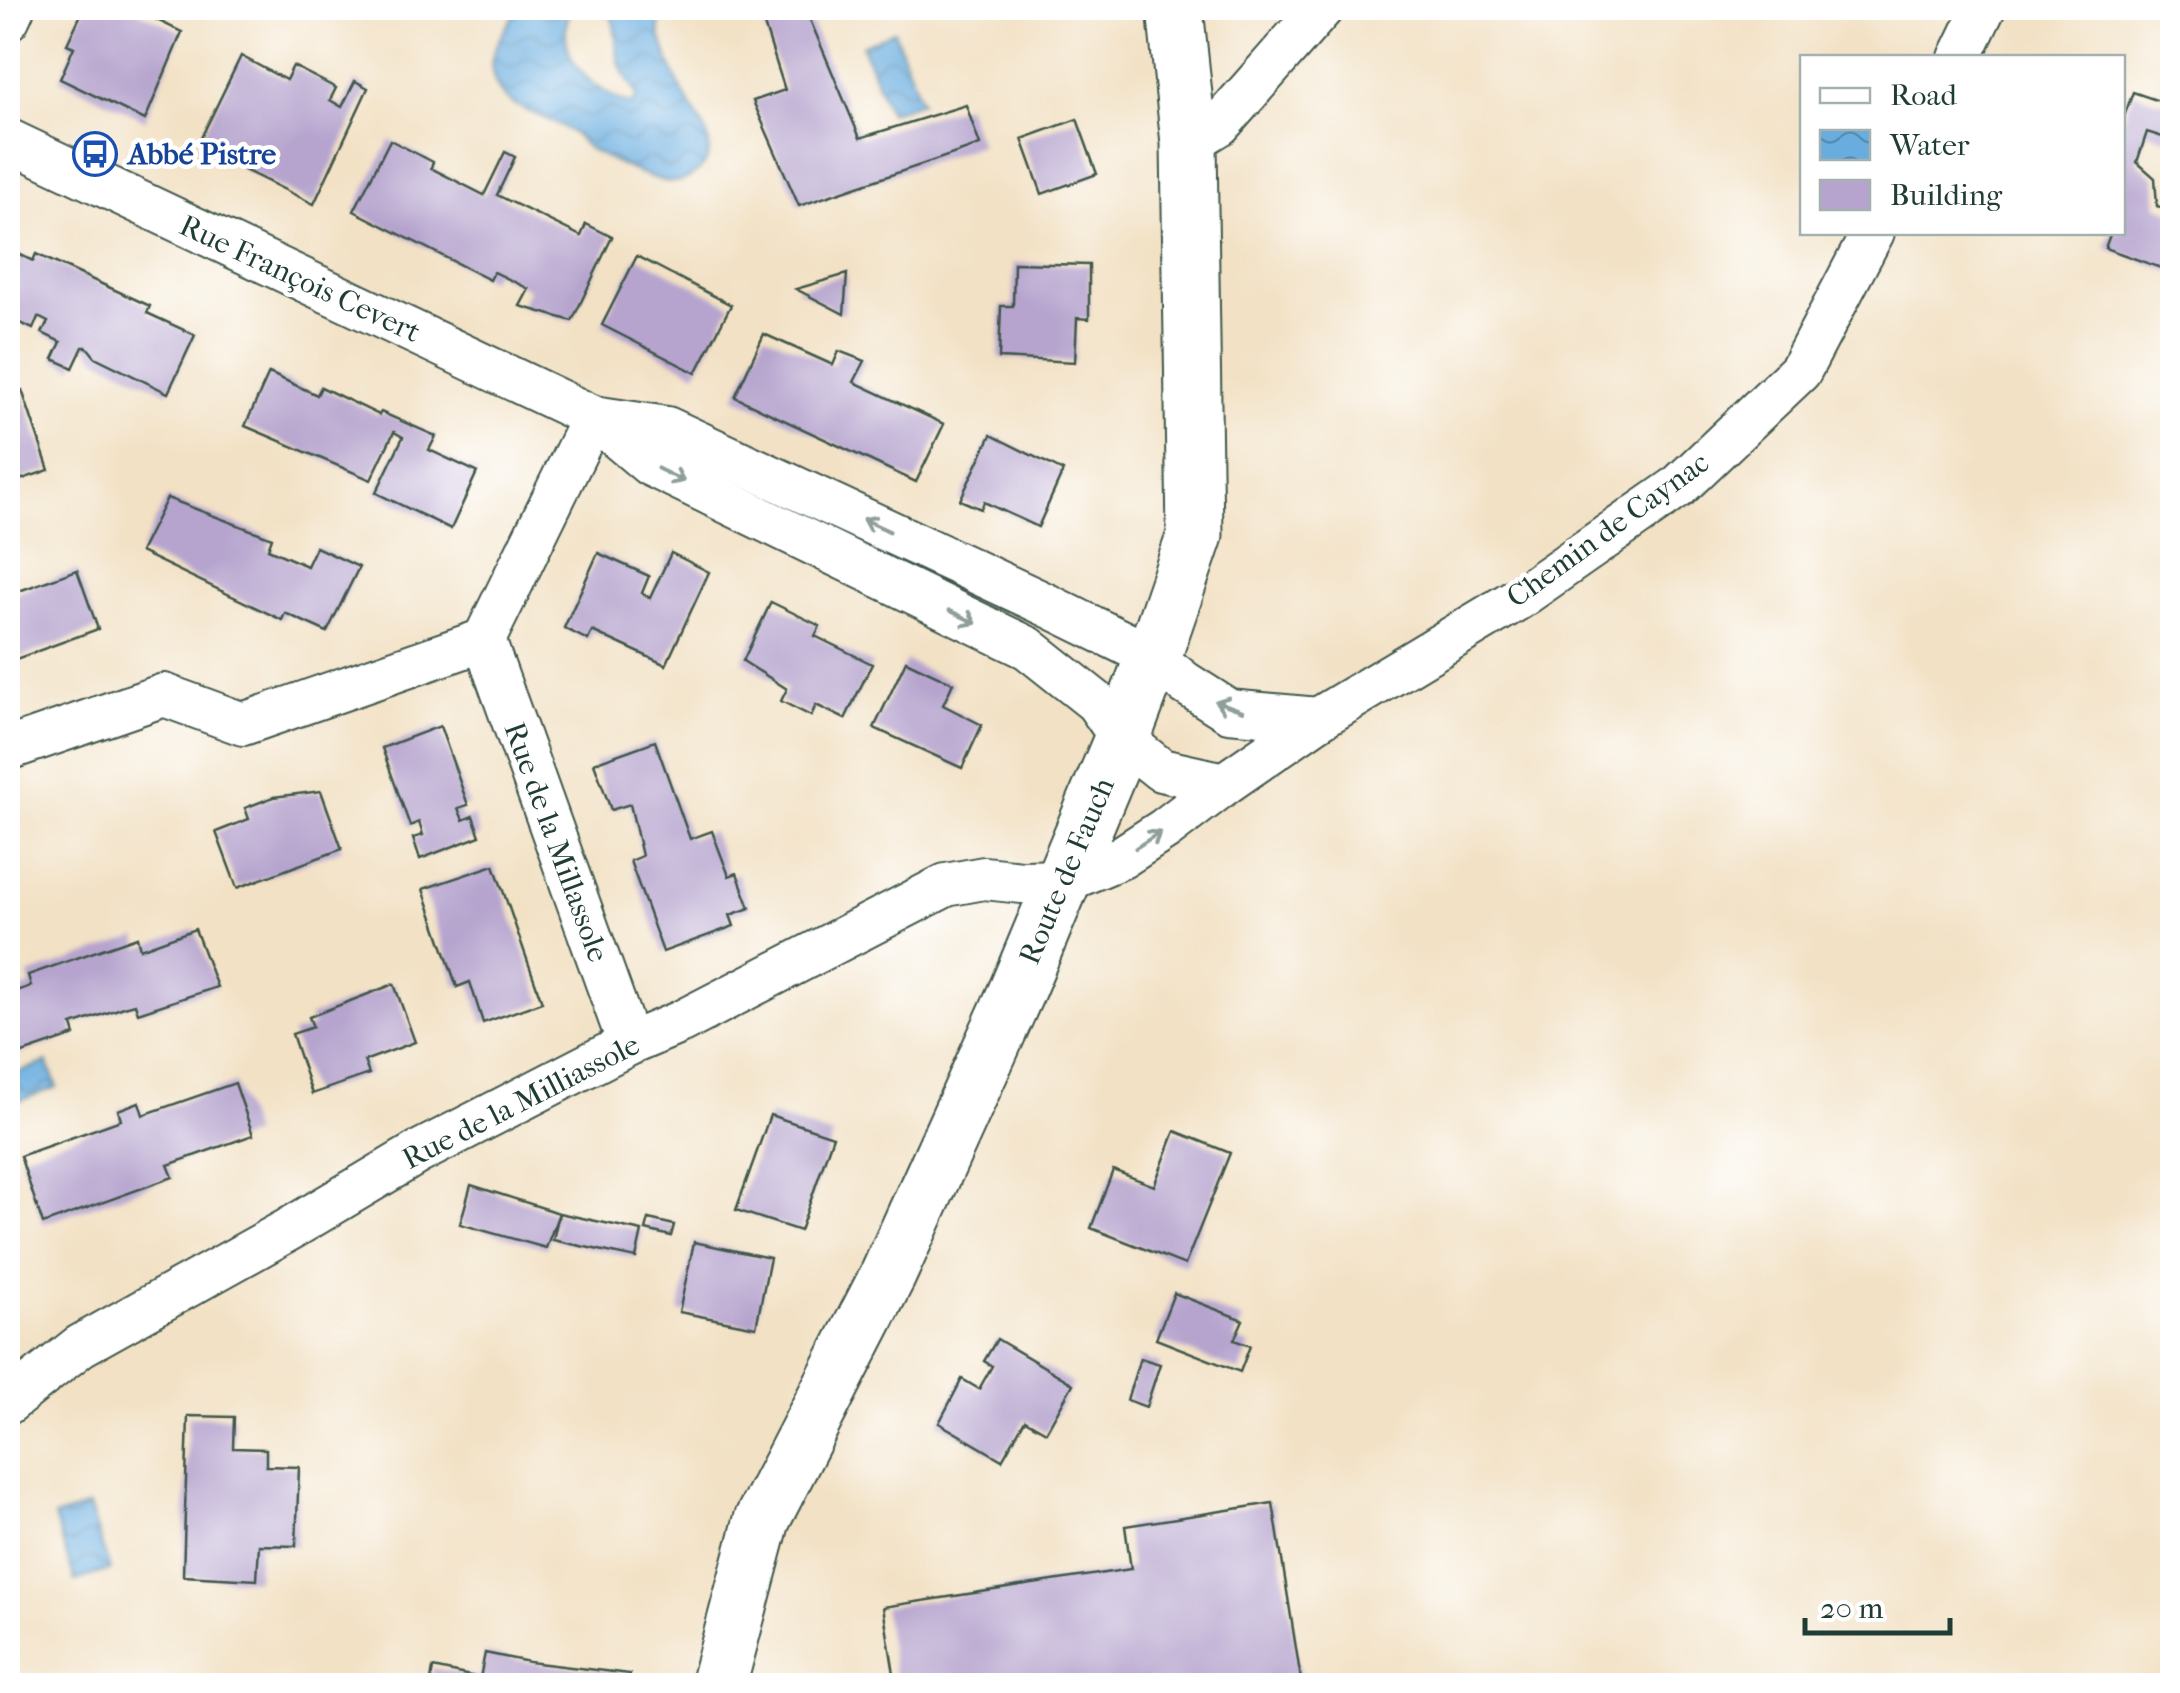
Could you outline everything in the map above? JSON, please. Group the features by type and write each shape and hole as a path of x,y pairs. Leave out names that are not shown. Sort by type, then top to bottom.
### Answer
{"street":[{"path":"8,19 13,8"},
{"name":"Route de Fauch","path":"718,1686 762,1520 888,1275 1064,881 1153,657 1194,536 1189,143 1175,8"},
{"path":"1189,143 1220,124 1322,8"},
{"path":"1961,55 1984,8"},
{"name":"Rue François Cevert","path":"8,140 593,417 649,464 1028,648 1096,702 1122,739"},
{"name":"Chemin de Caynac","path":"1064,881 1122,856 1165,829 1318,720 1519,598 1678,486 1800,371 1872,235"},
{"path":"8,749 164,695 244,724 484,640 593,417"},
{"name":"Rue François Cevert","path":"593,417 667,428 1153,657"},
{"name":"Rue de la Millassole","path":"484,640 629,1044"},
{"path":"1153,657 1184,683 1230,710 1318,720"},
{"path":"1122,739 1161,770 1224,784"},
{"name":"Rue de la Milliassole","path":"8,1403 80,1346 419,1152 946,885 984,878 1064,881"}],"water":[{"path":"517,8 570,8 567,45 576,65 604,91 633,104 637,96 620,65 613,20 605,8 659,8 660,34 668,59 708,140 708,157 703,166 683,180 654,178 595,152 560,125 512,103 496,84 492,62 496,46"},
{"path":"894,31 921,102 889,113 862,46"},
{"path":"47,1062 57,1087 8,1105 8,1076"},
{"path":"89,1506 110,1570 75,1581 54,1517"}],"building":[{"path":"84,8 132,8 182,32 145,120 60,79 74,47 67,44"},
{"path":"805,8 860,138 966,105 980,145 799,206 753,101 785,90 762,18"},
{"path":"241,56 286,80 293,66 336,88 330,100 342,107 355,81 368,88 314,204 240,168 245,159 201,138"},
{"path":"2172,84 2172,140 2147,132 2137,162 2155,178 2157,206 2172,211 2172,272 2105,248 2110,235 2125,235 2125,114 2133,92 2165,103"},
{"path":"1077,119 1097,174 1042,194 1022,139"},
{"path":"390,140 433,162 431,168 484,195 505,152 515,157 497,195 581,236 586,224 612,237 572,321 520,306 529,289 494,272 490,280 354,211"},
{"path":"8,249 33,261 36,254 150,306 147,313 195,335 168,393 95,357 87,347 83,347 73,368 53,359 61,342 42,333 48,322 38,317 33,329 8,317"},
{"path":"637,256 731,305 696,373 602,325"},
{"path":"1014,263 1089,265 1089,319 1077,318 1075,362 999,358 1001,306 1013,306"},
{"path":"847,274 844,314 796,289"},
{"path":"764,334 833,365 839,351 865,361 854,382 944,424 916,482 735,397"},
{"path":"269,373 317,395 321,387 379,415 381,412 436,436 429,450 477,472 451,529 376,493 403,437 394,432 371,480 245,426"},
{"path":"22,390 49,470 8,484 8,395"},
{"path":"991,435 1063,471 1038,527 984,502 981,509 960,500"},
{"path":"167,498 272,538 268,549 307,566 316,547 359,567 327,632 285,613 282,620 140,552"},
{"path":"598,553 649,576 642,593 650,598 671,553 709,572 666,665 592,631 588,640 564,628"},
{"path":"77,570 98,629 8,662 8,595"},
{"path":"771,602 820,626 815,636 872,664 845,719 816,705 811,716 781,701 787,689 743,661"},
{"path":"906,661 953,683 943,705 982,725 962,768 874,728"},
{"path":"440,726 468,805 458,808 463,820 473,816 480,836 420,859 413,838 423,835 419,822 410,826 382,748"},
{"path":"655,741 690,839 712,831 729,876 737,873 750,908 730,915 734,926 663,952 630,861 642,856 630,804 611,810 594,763"},
{"path":"321,791 342,849 237,888 216,832 249,819 245,808 273,797"},
{"path":"494,865 542,1002 483,1023 470,982 457,987 423,889"},
{"path":"195,929 217,987 138,1013 135,1004 124,1007 72,1025 75,1035 8,1058 8,994 31,986 28,975 137,937 140,949"},
{"path":"394,984 415,1042 364,1061 369,1074 312,1094 292,1034 313,1027 309,1017"},
{"path":"235,1083 253,1135 168,1165 173,1177 43,1224 20,1156 121,1120 118,1110 139,1102 143,1115"},
{"path":"770,1115 833,1136 800,1231 736,1210"},
{"path":"1175,1131 1230,1153 1185,1265 1091,1228 1113,1170 1154,1186"},
{"path":"471,1185 559,1213 546,1248 460,1224"},
{"path":"559,1213 642,1231 636,1258 553,1240"},
{"path":"649,1219 674,1225 671,1236 646,1230"},
{"path":"694,1242 770,1258 756,1327 679,1312"},
{"path":"1174,1293 1243,1320 1234,1340 1250,1346 1240,1372 1156,1339"},
{"path":"997,1339 1073,1384 1046,1432 1025,1420 1002,1460 939,1423 962,1379 979,1389 992,1366 984,1361"},
{"path":"1140,1358 1160,1364 1146,1407 1127,1400"},
{"path":"188,1416 234,1417 233,1448 266,1449 266,1466 299,1467 296,1546 259,1545 257,1580 183,1576"},
{"path":"1273,1503 1302,1686 896,1686 883,1607 1131,1569 1125,1526"},
{"path":"485,1653 630,1674 628,1686 430,1686 433,1668 480,1678"}],"place":[{"name":"Abbé Pistre","path":"95,154"}]}
